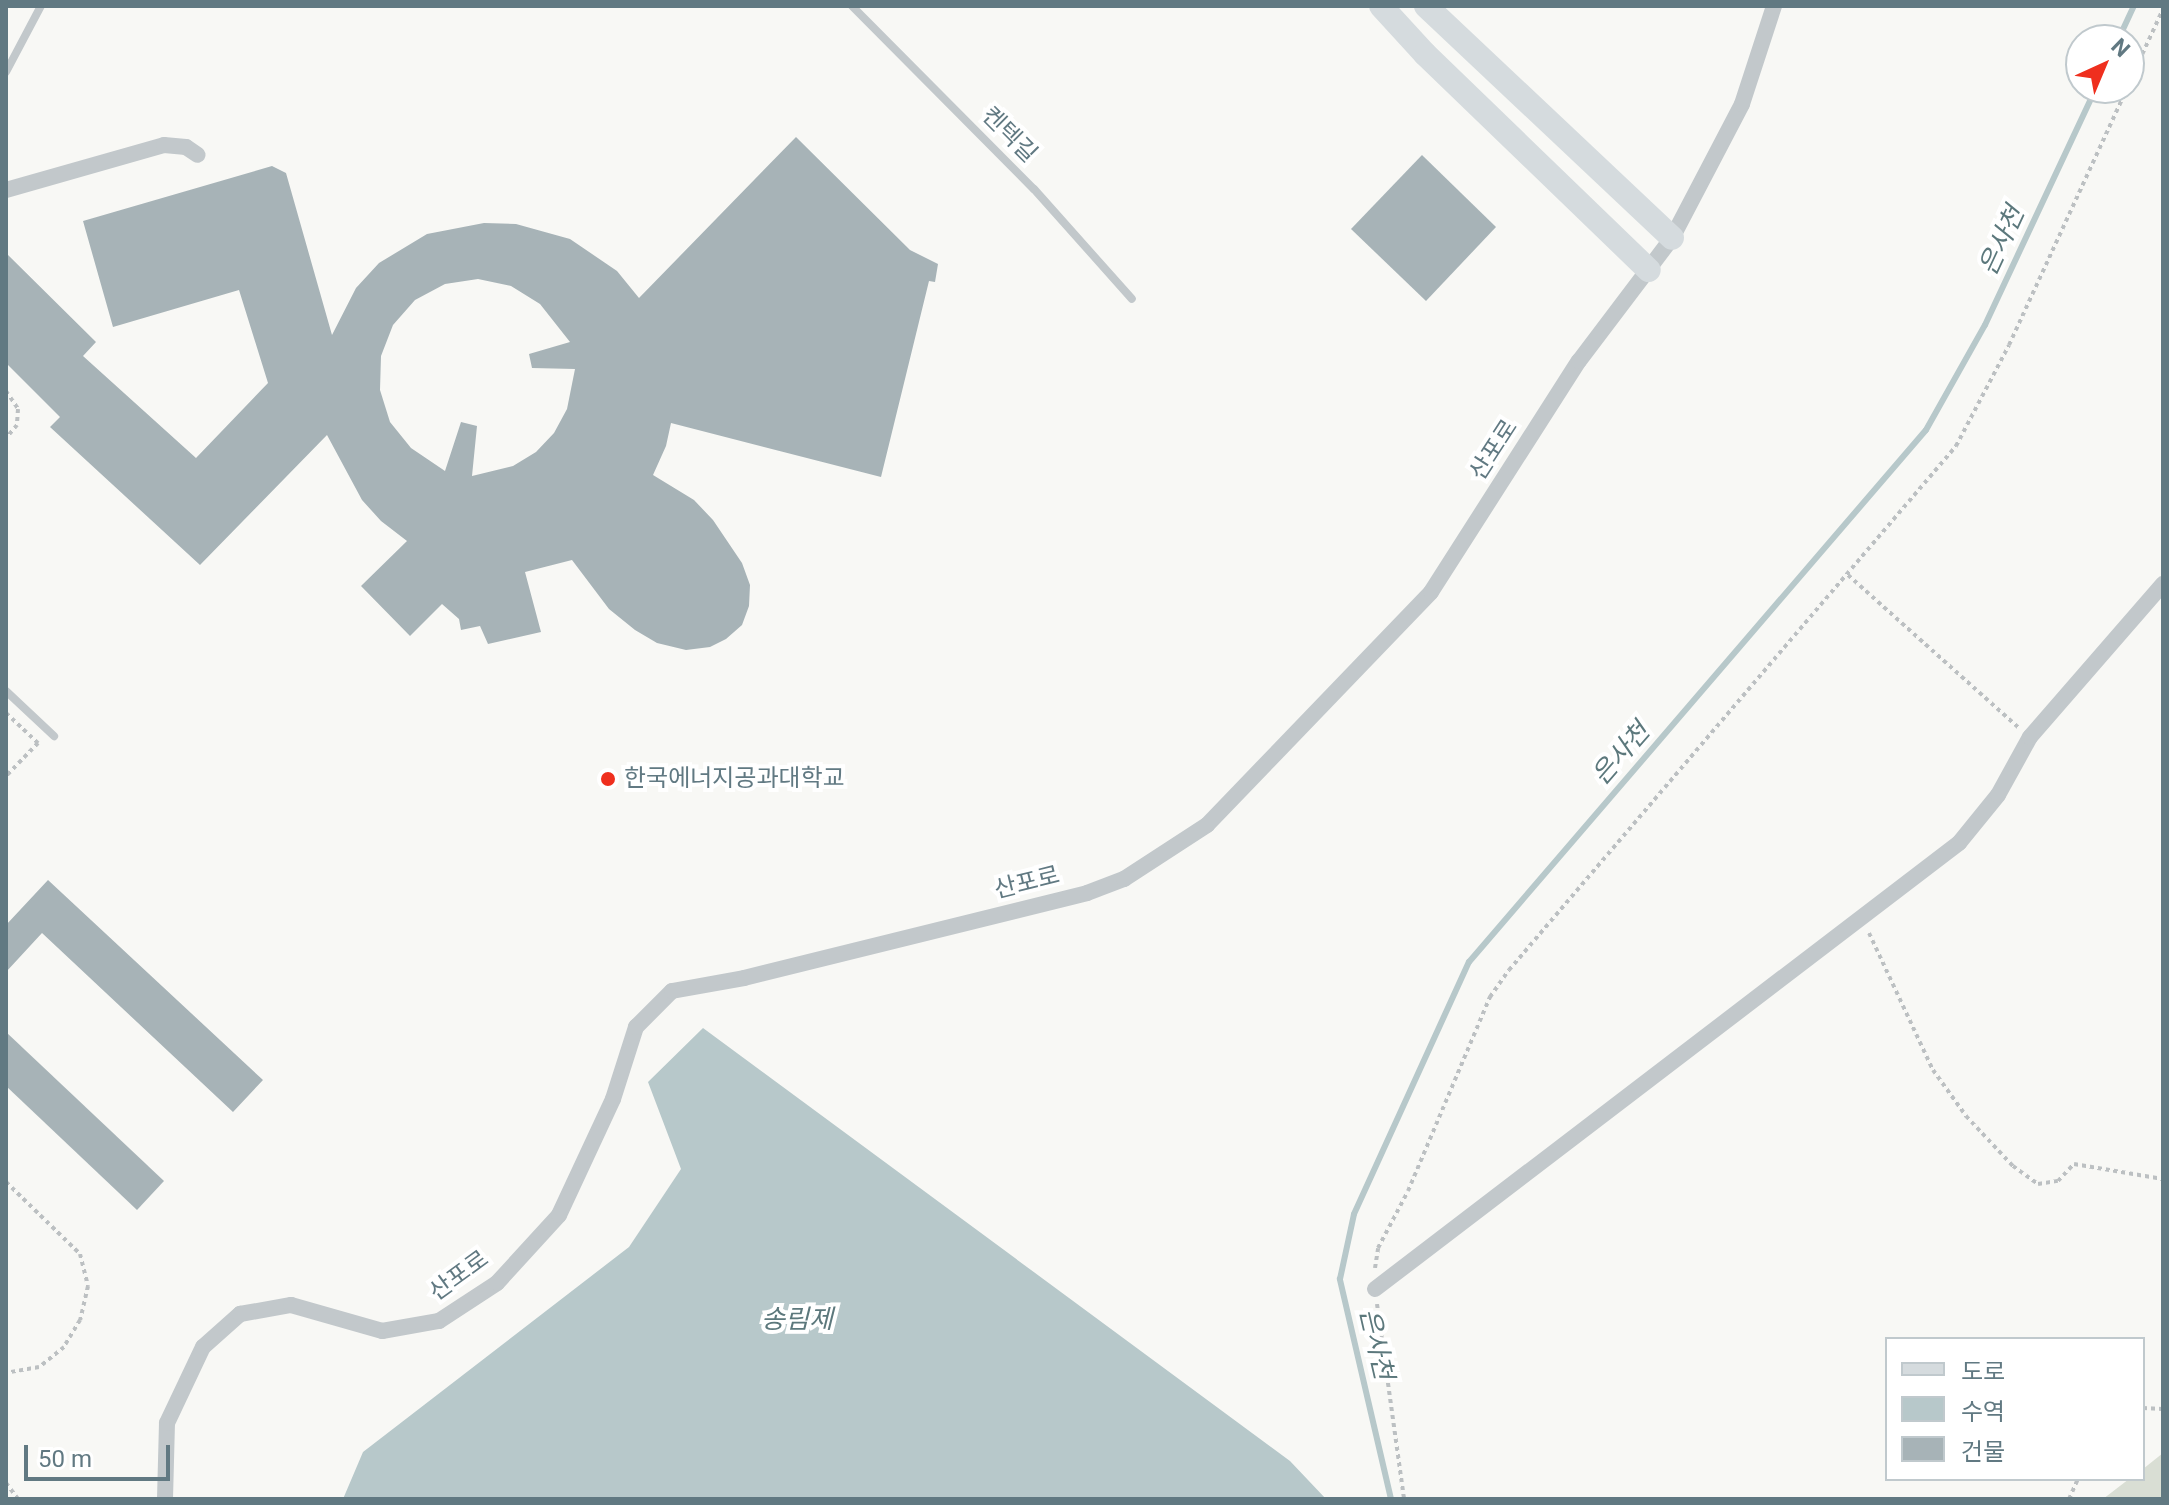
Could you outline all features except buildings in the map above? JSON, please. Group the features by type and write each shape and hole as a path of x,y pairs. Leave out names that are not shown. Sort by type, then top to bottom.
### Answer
{"street":[{"path":"1381,6 1425,54 1649,270"},
{"path":"1426,6 1672,238"},
{"name":"산포로","path":"165,1499 167,1423 203,1347 240,1314 291,1305 382,1331 439,1321 497,1283 559,1215 613,1099 636,1027 672,991 744,978 1087,893 1124,879 1207,825 1431,592 1579,361 1672,238 1742,104 1774,6"},
{"path":"6,190 164,145 186,147 198,155"},
{"path":"1375,1289 1607,1114 1970,831 1998,795 2030,737 2163,584"}],"lane":[{"path":"6,72 41,6"},
{"name":"켄텍길","path":"852,6 1034,189 1132,299"},
{"path":"6,691 54,736"}],"path":[{"path":"2145,49 2163,9"},
{"path":"1404,1499 1375,1289 1378,1248 1408,1191 1490,997 1509,970 1956,446 2009,345 2120,104"},
{"path":"6,391 18,409 17,425 6,438"},
{"path":"1848,575 2030,737"},
{"path":"6,713 38,743 6,776"},
{"path":"1861,915 1933,1070 1966,1116 2013,1166 2038,1184 2058,1181 2074,1164 2163,1179"},
{"path":"6,1182 80,1254 88,1286 80,1320 64,1347 39,1367 6,1373"},
{"path":"6,1483 18,1499"}],"shaded area":[{"path":"2163,1453 2163,1499 2103,1499 2126,1481 2145,1481 2145,1467"}],"water":[{"name":"송림제","path":"703,1028 1290,1461 1326,1499 343,1499 363,1452 629,1247 681,1169 648,1082"}],"waterway":[{"name":"은사천","path":"2126,24 2134,6"},
{"name":"은사천","path":"1391,1499 1340,1279 1354,1214 1469,962 1926,430 1985,325 2089,104"}],"place":[{"name":"한국에너지공과대학교","path":"608,779"}]}
